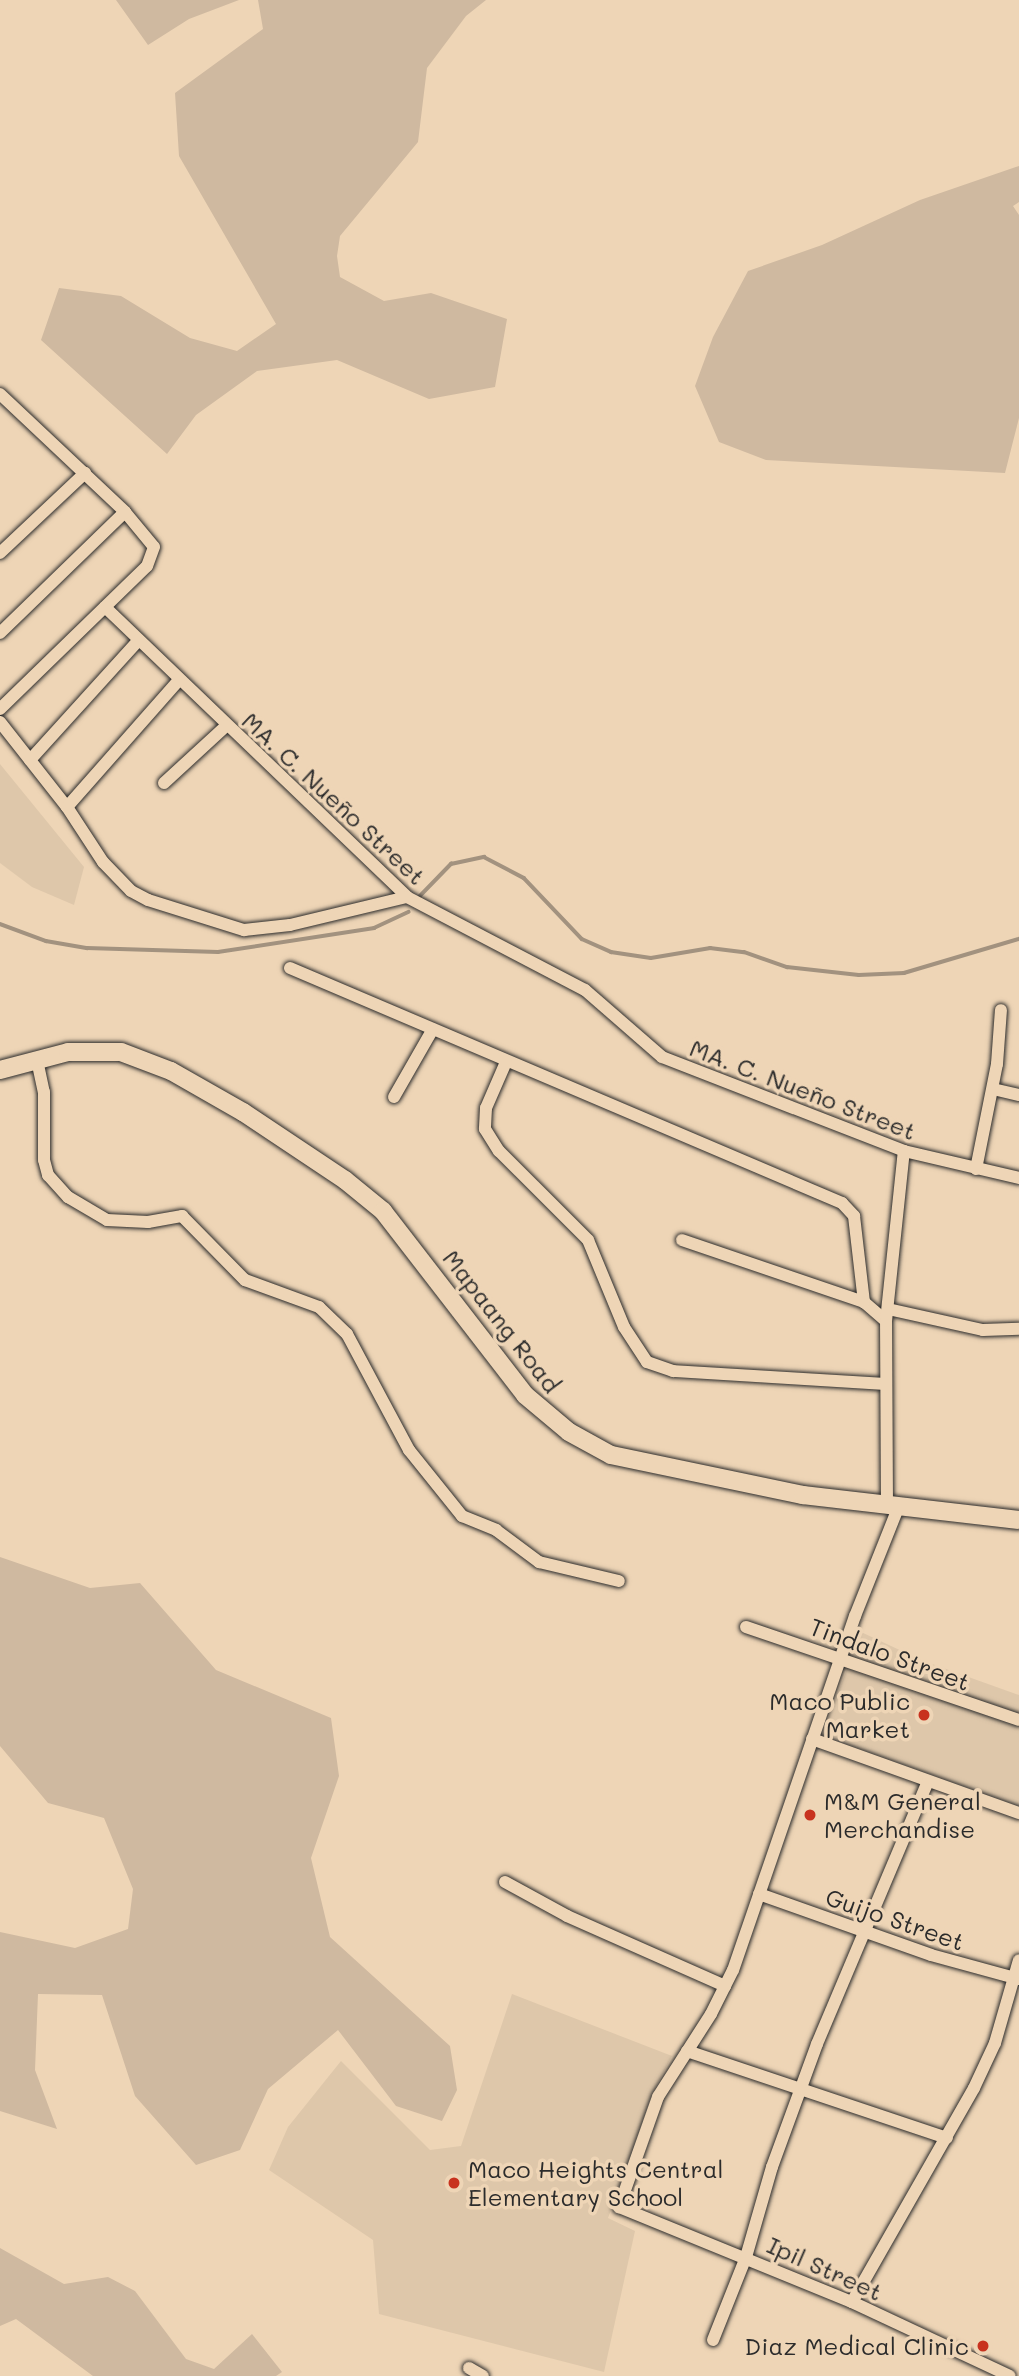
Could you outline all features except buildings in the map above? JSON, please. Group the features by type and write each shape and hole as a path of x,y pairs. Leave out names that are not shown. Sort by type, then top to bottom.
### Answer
{"street":[{"path":"0,394 125,512 151,539 154,552 105,607 0,709"},
{"path":"0,553 85,473"},
{"path":"0,632 125,512"},
{"name":"MA. C. Nueño Street","path":"105,607 407,897 585,990 649,1047 677,1065 904,1151 1019,1178"},
{"path":"30,760 139,640"},
{"path":"67,807 179,680"},
{"path":"0,722 67,807 103,862 131,891 224,927 244,930 290,925 407,897"},
{"path":"164,783 226,726"},
{"path":"290,968 842,1203 853,1216 864,1302"},
{"path":"976,1169 993,1089 1001,1010"},
{"path":"394,1097 433,1029"},
{"name":"Mapaang Road","path":"0,1070 37,1059 96,1049 145,1059 231,1105 345,1180 383,1211 525,1395 544,1414 593,1446 633,1461 709,1478 892,1508 1019,1520"},
{"path":"37,1059 44,1092 44,1160 48,1175 68,1197 107,1220 148,1222 182,1216 245,1280 320,1307 347,1334 409,1450 462,1517 496,1530 539,1562 619,1581"},
{"path":"506,1062 486,1108 485,1129 499,1151 588,1240 624,1327 647,1362 682,1372 884,1384"},
{"path":"993,1089 1019,1094"},
{"path":"904,1151 887,1315 884,1384 892,1508 725,1986 687,2051 947,2138"},
{"path":"682,1240 864,1302 887,1315 983,1330 1019,1329"},
{"name":"Tindalo Street","path":"746,1627 842,1657 942,1696 1019,1720"},
{"path":"812,1739 1019,1813"},
{"path":"713,2340 746,2257 802,2089 928,1781"},
{"path":"505,1882 567,1916 725,1986"},
{"name":"Guijo Street","path":"759,1894 868,1933 1016,1979"},
{"path":"852,2302 947,2138 995,2043 1016,1979 1019,1960"},
{"name":"Ipil Street","path":"687,2051 652,2112 619,2207 852,2302 1010,2376"},
{"path":"469,2368 483,2376"}],"shaded area":[{"path":"116,0 239,0 189,19 148,45"},
{"path":"258,0 486,0 466,16 427,68 418,142 340,236 337,256 340,277 384,301 431,293 507,319 495,387 429,399 337,360 257,371 196,415 167,454 41,340 59,288 121,296 190,338 237,351 276,324 179,156 175,93 263,29"},
{"path":"1019,166 1019,202 1013,206 1019,215 1019,418 1005,473 766,460 719,442 695,386 713,337 748,271 822,245 920,200"},
{"path":"0,764 84,867 74,905 32,887 0,863"},
{"path":"0,1557 90,1588 140,1583 216,1670 331,1718 339,1776 311,1858 330,1937 450,2046 457,2090 442,2121 396,2106 338,2030 268,2089 240,2150 196,2165 135,2096 102,1995 38,1994 35,2070 57,2129 0,2111 0,1932 75,1948 128,1929 133,1889 104,1818 48,1803 0,1746"},
{"name":"Maco Public Market","path":"861,1632 921,1660 1019,1695 1019,1806 822,1735"},
{"name":"Maco Heights Central Elementary School","path":"512,1994 672,2056 652,2094 608,2218 635,2231 604,2372 379,2314 373,2240 269,2170 288,2127 341,2061 430,2150 461,2146"},
{"path":"0,2248 64,2284 108,2277 135,2291 186,2359 214,2369 252,2334 282,2372 276,2376 93,2376 16,2319 0,2326"}],"waterway":[{"path":"420,896 451,864 484,857 524,878 582,939 611,952 651,958 710,948 744,952 787,967 859,975 904,973 1019,939"},
{"path":"0,924 46,941 87,948 218,952 374,928 409,912"}],"place":[{"name":"Maco Public Market","path":"924,1715"},
{"name":"M&M General Merchandise","path":"810,1815"},
{"name":"Maco Heights Central Elementary School","path":"454,2183"},
{"name":"Diaz Medical Clinic","path":"983,2346"}]}
